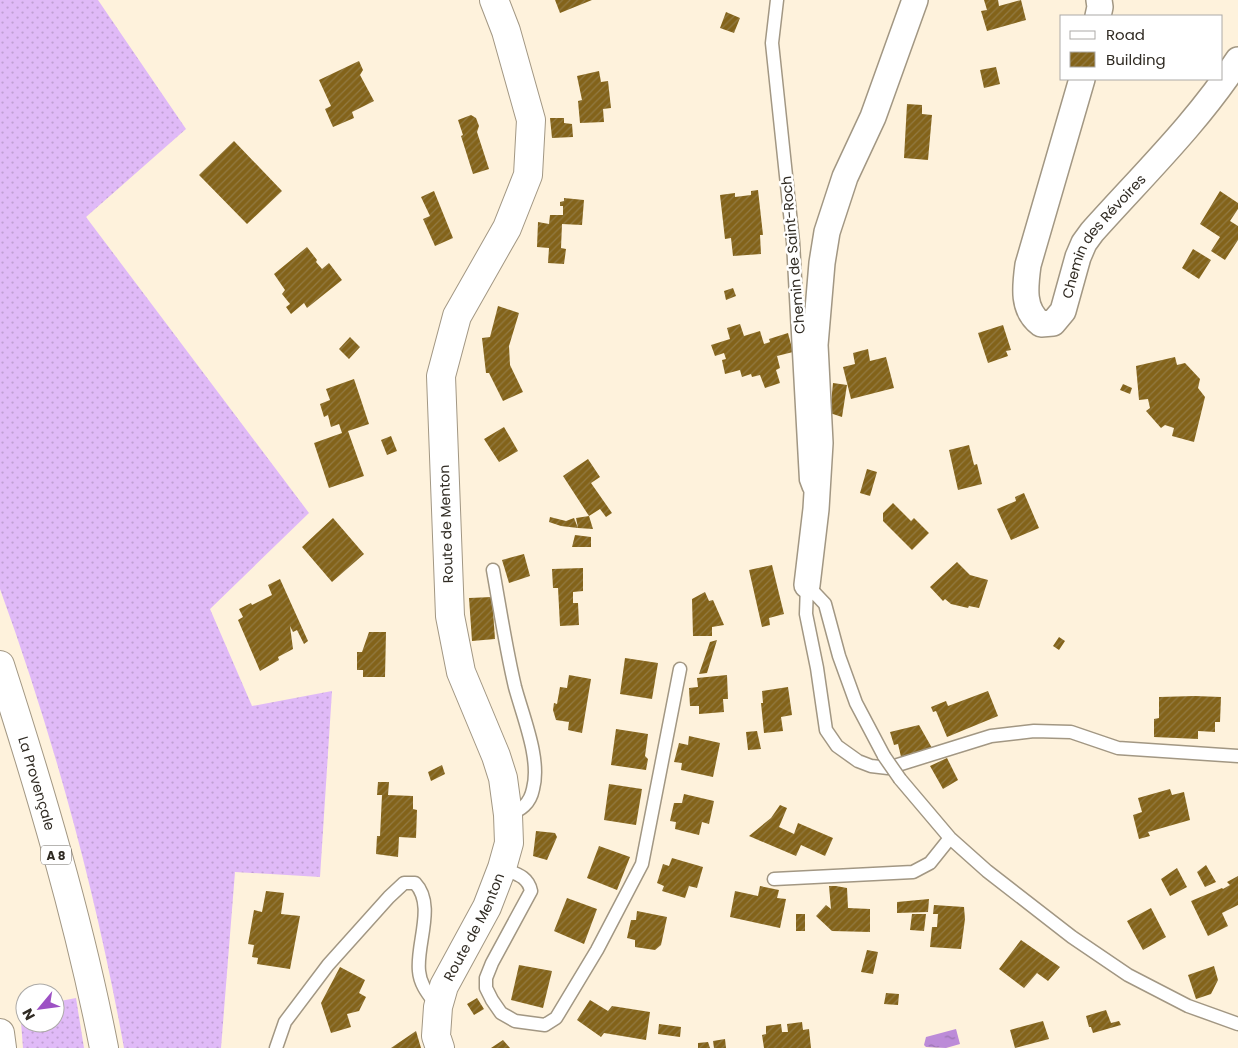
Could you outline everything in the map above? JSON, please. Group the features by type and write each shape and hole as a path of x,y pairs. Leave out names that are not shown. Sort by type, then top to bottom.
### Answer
{"main road":[{"name":"Route de Menton","path":"440,1048 436,1036 438,1007 444,986 487,907 502,868 509,843 508,815 503,778 496,756 461,672 450,616 441,376 457,316 508,228 528,175 531,120 506,31 494,0"},
{"name":"La Provençale","path":"0,665 41,798 74,920 104,1048"},
{"path":"0,1033 2,1048"}],"street":[{"path":"807,585 816,509 820,443 815,346 822,263 827,232 845,177 874,117 915,0"},
{"path":"1098,15 1099,0"},
{"name":"Chemin des Révoires","path":"1082,80 1028,266 1025,288 1028,307 1034,318 1041,324 1053,323 1063,311 1078,257 1088,237 1194,120 1220,88 1238,60"}],"lane":[{"name":"Chemin de Saint-Roch","path":"777,0 772,43 794,242 806,480 816,509"},
{"path":"493,570 515,687 531,743 535,772 534,790 527,805 508,815"},
{"path":"807,585 825,604 839,656 856,704 884,756 900,779 950,838 987,871 1056,925 1128,975 1188,1006 1238,1024"},
{"path":"807,585 806,614 817,668 826,730 837,746 858,761 871,766 888,768 990,736 1034,732 1071,732 1118,748 1238,756"},
{"path":"502,868 523,877 530,883 532,891 492,963 486,978 486,988 501,1013 515,1021 545,1024 556,1018 597,950 642,864 680,669"},
{"path":"774,879 913,872 930,863 950,838"},
{"path":"276,1048 285,1022 328,965 404,883 415,883 422,890 425,907 419,971 423,987 438,1007"}],"shaded area":[{"path":"0,0 98,0 186,129 86,217 309,513 210,609 252,706 332,691 320,877 235,872 221,1048 124,1048 100,931 72,816 20,645 0,589"},
{"path":"76,998 84,1048 23,1048 22,1033 65,1033 65,1000"}],"water":[{"path":"956,1029 960,1044 946,1048 926,1047 924,1045 926,1037"}],"building":[{"path":"555,0 592,0 560,13"},
{"path":"984,0 998,0 999,6 1021,0 1026,20 987,31 981,11 987,10"},
{"path":"726,12 740,18 734,33 720,28"},
{"path":"359,61 363,70 360,75 374,101 352,112 354,118 333,127 325,109 331,106 319,80"},
{"path":"996,67 1000,84 984,88 980,70"},
{"path":"599,71 601,82 608,81 611,108 603,109 604,122 580,123 578,101 582,100 577,76"},
{"path":"907,104 922,105 922,114 932,115 928,160 904,158"},
{"path":"471,115 476,118 479,126 477,132 489,169 473,174 458,120"},
{"path":"550,118 564,118 564,123 572,124 573,137 552,138"},
{"path":"234,141 282,191 247,224 199,175"},
{"path":"758,190 763,235 760,235 761,254 733,256 731,238 725,239 720,195 735,193 735,197 751,195 751,191"},
{"path":"434,191 453,238 435,246 423,219 430,216 421,197"},
{"path":"1220,191 1238,203 1238,209 1230,221 1238,226 1238,240 1225,260 1211,251 1220,237 1200,224"},
{"path":"564,198 584,200 582,225 562,224 561,248 566,249 564,264 548,263 549,248 537,247 538,222 549,224 550,215 563,215 563,206 560,206 560,202 564,201"},
{"path":"307,247 322,269 329,263 342,280 307,308 304,303 291,314 286,307 290,304 282,294 285,290 274,274"},
{"path":"1193,249 1211,260 1199,279 1182,268"},
{"path":"733,288 736,296 726,300 724,291"},
{"path":"498,306 519,313 509,346 510,365 523,392 503,401 489,373 486,373 482,338 490,337"},
{"path":"740,324 744,336 760,331 764,344 770,342 769,339 788,333 793,352 777,356 780,368 776,370 780,383 765,388 760,375 752,377 751,374 742,377 740,370 725,374 722,360 726,359 724,353 715,356 711,345 730,339 727,328"},
{"path":"1003,325 1011,350 1006,351 1008,356 988,363 978,333"},
{"path":"350,337 360,347 349,359 339,349"},
{"path":"868,349 870,361 886,357 894,388 851,399 843,367 855,364 853,353"},
{"path":"1175,357 1177,365 1185,363 1200,379 1198,388 1205,397 1194,442 1172,436 1174,428 1165,425 1161,428 1146,411 1150,408 1148,399 1139,400 1136,366"},
{"path":"354,379 369,424 348,431 364,476 329,488 314,443 342,433 339,424 331,427 328,415 324,417 320,404 330,400 326,389"},
{"path":"833,383 847,385 842,417 830,413"},
{"path":"1123,384 1132,388 1130,394 1120,390"},
{"path":"504,427 518,451 499,462 484,439"},
{"path":"391,436 397,451 387,455 381,440"},
{"path":"969,445 974,465 977,464 982,484 958,490 949,450"},
{"path":"588,459 600,477 591,483 612,513 606,517 600,509 589,516 563,476"},
{"path":"867,469 877,472 870,496 860,493"},
{"path":"1024,493 1039,528 1011,540 997,509 1016,501 1015,497"},
{"path":"893,503 911,521 914,518 929,533 912,550 883,521 883,513"},
{"path":"589,516 593,529 578,528 576,518"},
{"path":"550,517 566,521 574,518 578,528 549,522"},
{"path":"333,518 364,554 332,582 302,547"},
{"path":"575,535 591,537 591,547 572,547"},
{"path":"524,554 530,576 509,583 502,560"},
{"path":"957,562 970,575 988,580 979,608 969,606 968,608 951,604 945,599 943,601 930,587"},
{"path":"772,565 784,614 769,618 770,625 762,627 749,570"},
{"path":"583,568 583,591 573,592 573,603 578,603 579,625 560,626 558,588 553,588 552,569"},
{"path":"280,579 308,641 304,644 297,630 293,632 290,626 293,649 278,657 279,660 260,671 238,620 243,617 239,609 272,595 268,585"},
{"path":"705,592 709,601 713,600 724,625 712,627 712,636 693,636 692,599"},
{"path":"492,597 495,639 472,641 469,598"},
{"path":"369,632 386,632 385,677 363,677 363,670 357,670 357,652 362,652"},
{"path":"1059,637 1065,641 1059,650 1053,646"},
{"path":"717,640 707,673 699,674 710,642"},
{"path":"625,658 658,663 652,699 620,694"},
{"path":"569,675 591,679 582,733 568,730 569,722 556,720 553,710 554,703 557,704 560,687 567,688"},
{"path":"727,675 728,699 723,699 724,712 699,714 699,706 690,706 689,688 698,687 697,678"},
{"path":"788,687 792,715 781,717 783,731 764,733 761,703 763,703 762,691"},
{"path":"988,691 998,716 947,737 936,711 933,712 931,707 946,701 948,706"},
{"path":"1159,697 1221,697 1220,722 1215,722 1215,732 1198,731 1198,739 1154,737 1154,719 1159,718"},
{"path":"919,725 932,748 902,761 898,744 894,745 890,732"},
{"path":"616,729 648,734 645,756 648,759 646,770 611,765"},
{"path":"757,731 761,749 748,750 746,732"},
{"path":"689,736 720,743 713,777 681,770 682,763 674,762 679,743 688,745"},
{"path":"947,758 958,780 943,789 930,766"},
{"path":"442,765 445,774 431,781 428,772"},
{"path":"378,782 389,782 388,795 413,796 413,809 417,810 416,838 399,837 398,857 376,854 377,836 380,836 382,795 377,795"},
{"path":"609,784 642,789 636,825 604,820"},
{"path":"1170,789 1172,795 1184,792 1190,820 1148,832 1150,836 1139,839 1133,815 1142,812 1138,798"},
{"path":"684,794 714,801 709,824 702,822 699,835 675,829 676,822 670,821 674,803 682,803"},
{"path":"780,805 787,808 779,827 794,834 798,823 833,838 825,856 801,845 796,856 749,836 771,818"},
{"path":"536,831 555,833 557,837 547,860 533,856"},
{"path":"599,846 630,857 617,890 587,878"},
{"path":"672,858 703,867 697,888 689,886 685,898 662,891 664,886 657,883 663,864 669,866"},
{"path":"1206,865 1216,882 1205,887 1197,872"},
{"path":"1177,868 1187,887 1170,896 1161,879"},
{"path":"1238,876 1238,905 1222,913 1228,926 1208,936 1191,901 1223,889 1230,885 1227,882"},
{"path":"760,886 779,890 777,898 786,899 780,928 730,917 735,891 758,896"},
{"path":"829,886 847,888 848,908 870,909 870,932 832,931 816,916 826,905 831,909"},
{"path":"266,891 284,893 281,914 300,916 290,969 257,964 258,958 252,957 254,945 248,944 254,910 262,912"},
{"path":"567,898 597,909 584,944 554,931"},
{"path":"929,899 928,912 897,913 897,902"},
{"path":"934,905 964,907 965,919 961,949 930,947 932,927 937,927 938,914 933,914"},
{"path":"1151,908 1166,937 1143,950 1127,921"},
{"path":"637,911 667,917 661,945 655,950 635,947 635,940 627,938 631,920 636,920"},
{"path":"796,914 805,914 805,931 796,931"},
{"path":"912,914 926,914 924,931 910,930"},
{"path":"1021,940 1060,967 1048,981 1037,973 1024,988 999,969"},
{"path":"867,950 878,952 873,974 861,972"},
{"path":"519,965 552,971 543,1008 511,1000"},
{"path":"1214,966 1218,980 1211,994 1196,999 1188,975"},
{"path":"340,967 365,980 359,993 366,997 359,1011 347,1014 351,1027 331,1033 321,1003"},
{"path":"886,993 899,994 898,1005 884,1004"},
{"path":"477,998 484,1009 474,1015 467,1004"},
{"path":"590,1000 608,1011 612,1006 650,1012 646,1040 604,1033 601,1037 577,1020"},
{"path":"1106,1010 1111,1023 1119,1021 1121,1025 1093,1033 1086,1016"},
{"path":"1043,1021 1049,1039 1015,1048 1010,1030"},
{"path":"802,1022 803,1030 809,1029 811,1048 764,1048 762,1035 766,1034 766,1026 781,1024 782,1032 788,1032 787,1024"},
{"path":"659,1024 681,1027 680,1037 658,1034"},
{"path":"416,1031 421,1048 391,1048"},
{"path":"725,1039 726,1048 714,1048 713,1041"},
{"path":"503,1040 510,1048 491,1048"},
{"path":"708,1042 710,1048 698,1048 698,1043"}]}
